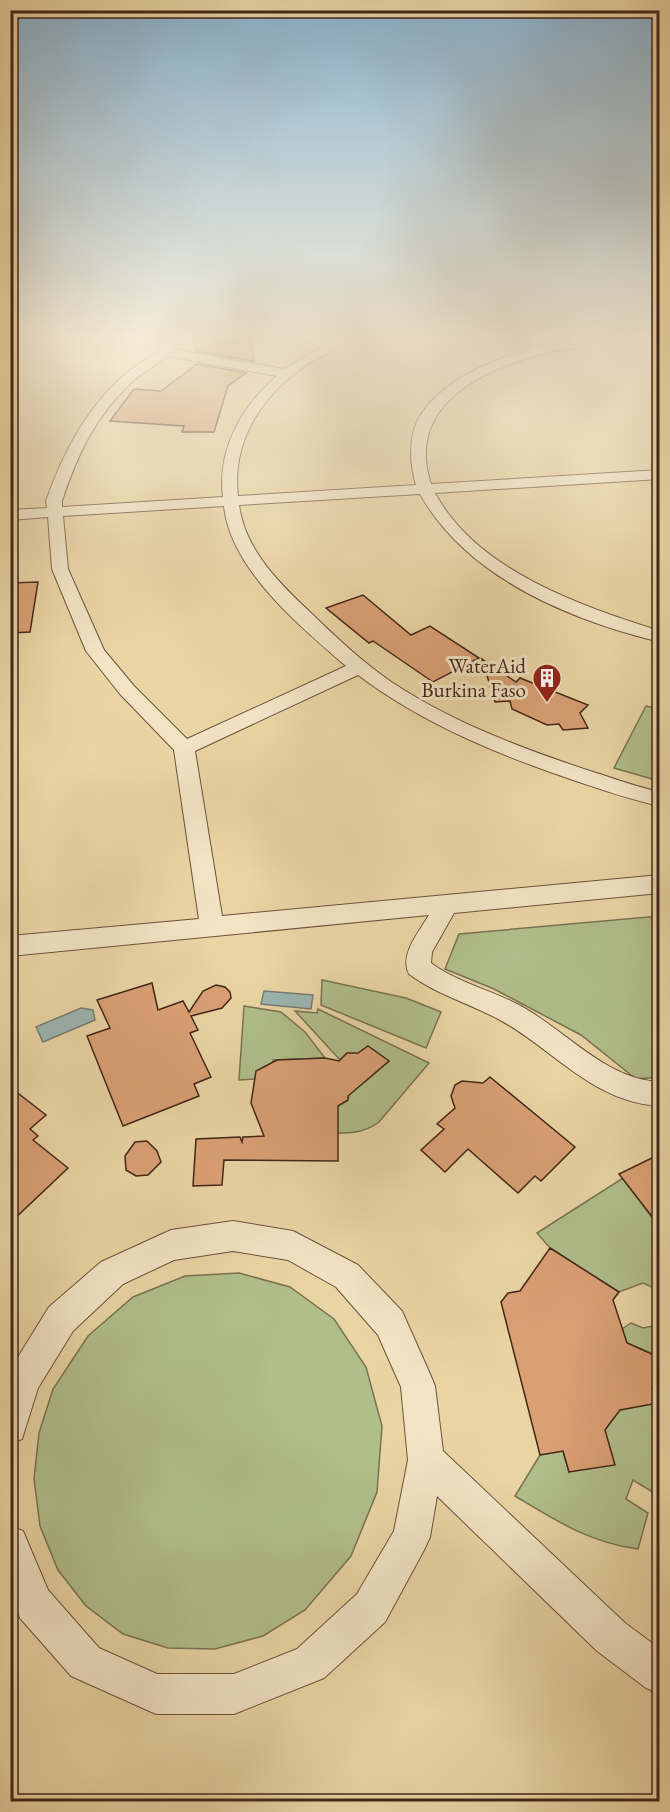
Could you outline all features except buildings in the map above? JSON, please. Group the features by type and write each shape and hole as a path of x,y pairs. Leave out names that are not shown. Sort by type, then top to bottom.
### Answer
{"street":[{"path":"90,424 81,434 68,460 54,507 60,569 96,651 127,690 184,748 212,927"},
{"path":"244,424 233,448 228,496 238,535 257,567 280,595 359,667 468,732 557,768 660,799"},
{"path":"424,424 417,441 422,484 442,515 475,550 524,584 586,614 660,637"},
{"path":"10,515 54,507 422,484 660,465"},
{"path":"422,484 660,474"},
{"path":"10,504 54,507"},
{"path":"184,748 359,667"},
{"path":"10,946 660,884"},
{"path":"447,904 420,952 418,967 426,973 521,1018 617,1085 639,1094 660,1094"},
{"path":"10,1427 23,1381 61,1319 112,1273 171,1245 232,1236 293,1246 347,1276 390,1323 418,1386 426,1460 411,1537 371,1608 310,1664 234,1694 156,1694 85,1662 34,1604 10,1544"},
{"path":"426,1460 611,1637 660,1674"}],"green space":[{"path":"646,706 659,709 659,781 614,768"},
{"path":"659,916 659,1077 636,1079 581,1035 494,989 445,969 459,934"},
{"path":"322,980 406,998 441,1012 426,1048 321,1005"},
{"path":"244,1006 281,1012 305,1032 325,1058 273,1060 273,1071 258,1079 239,1080"},
{"path":"318,1009 429,1063 379,1122 365,1130 350,1133 319,1132 320,1093 348,1099 358,1074 366,1081 389,1061 368,1046 355,1056 347,1053 340,1060 295,1011 317,1013"},
{"path":"623,1178 659,1227 659,1290 643,1283 619,1292 550,1248 537,1233"},
{"path":"239,1273 290,1287 334,1319 366,1367 382,1426 377,1492 351,1556 305,1610 263,1636 215,1649 168,1648 123,1634 86,1606 58,1570 40,1526 34,1479 39,1433 53,1389 88,1336 133,1297 185,1276"},
{"path":"631,1323 643,1328 659,1325 659,1367 654,1354 627,1343 622,1329"},
{"path":"659,1381 659,1485 656,1494 633,1480 626,1499 648,1513 638,1549 604,1542 589,1536 559,1522 515,1496 540,1455 563,1451 569,1472 614,1411 657,1403 652,1388"}],"water":[{"path":"264,991 313,995 311,1009 261,1004"},
{"path":"81,1008 93,1010 95,1020 43,1042 36,1027"}],"place":[{"name":"WaterAid Burkina Faso","path":"547,704"}]}
